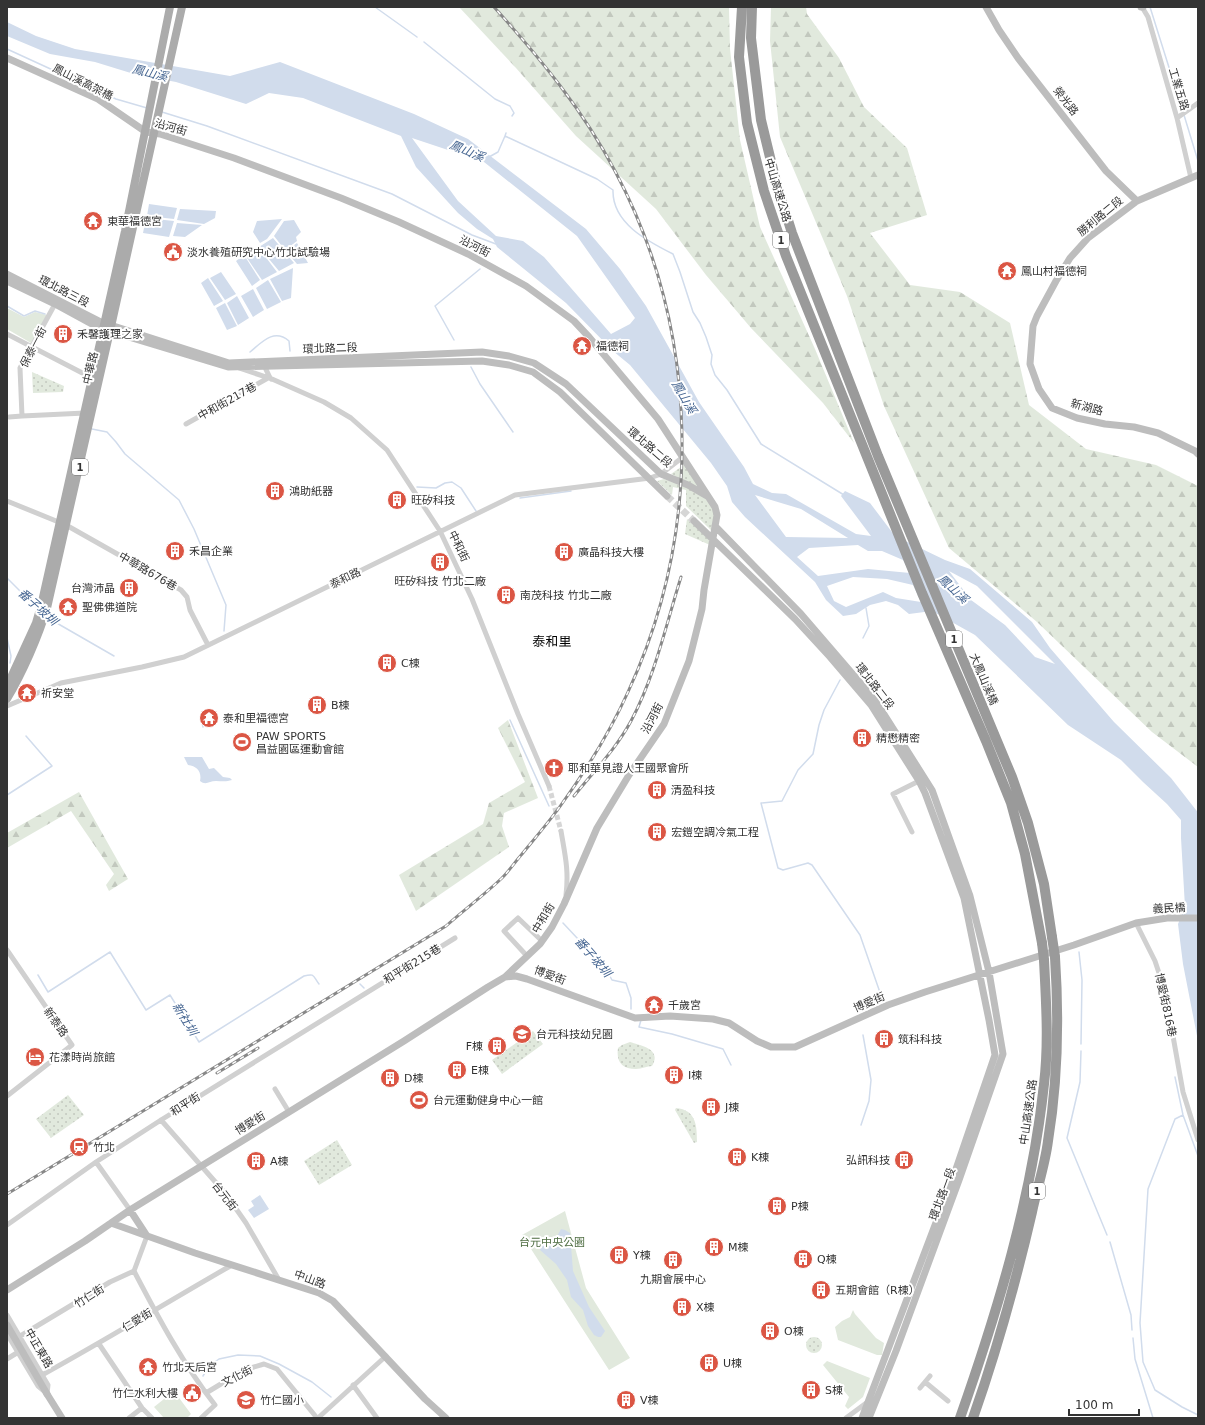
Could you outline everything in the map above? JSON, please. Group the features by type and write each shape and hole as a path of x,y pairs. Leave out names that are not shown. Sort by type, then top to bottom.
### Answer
{"highway":[{"path":"737,7 739,57"},
{"name":"中山高速公路","path":"742,7 739,57 747,124 764,190 786,256 868,461"},
{"name":"中山高速公路","path":"752,7 751,38 756,85 761,120 776,182 792,233 878,456"},
{"name":"大鳳山溪橋","path":"878,456 1012,778 1028,823"},
{"name":"大鳳山溪橋","path":"868,461 922,593 986,741 1010,803"},
{"name":"中山高速公路","path":"960,1418 982,1355 1023,1205 1034,1151 1045,1083 1046,1028 1042,943 1025,854 1010,803"},
{"name":"中山高速公路","path":"973,1418 1007,1312 1020,1262 1048,1142 1055,1087 1058,1039 1055,957 1044,884 1028,823"}],"main road":[{"name":"1","path":"146,132 170,7"},
{"name":"1","path":"155,134 182,7"},
{"name":"中華路","path":"63,524 92,378 107,327 146,132"},
{"name":"中華路","path":"10,685 17,673 44,607 107,327 155,134"},
{"name":"1","path":"7,699 10,685"}],"street":[{"name":"榮光路","path":"986,7 999,30 1018,58 1106,171 1137,201"},
{"name":"工業五路","path":"1142,7 1148,18 1194,177"},
{"name":"鳳山溪高架橋","path":"7,58 98,99 146,132"},
{"path":"1177,118 1198,103"},
{"name":"沿河街","path":"146,132 234,158 363,207 468,254 526,286 574,321 589,337 658,418 710,498"},
{"name":"勝利路二段","path":"1033,326 1056,281 1070,258 1088,238 1137,201 1194,177"},
{"name":"環北路三段","path":"7,274 107,327"},
{"name":"環北路三段","path":"7,281 107,327"},
{"name":"保泰一街","path":"22,416 20,368 55,304"},
{"name":"新湖路","path":"1033,326 1030,364 1039,388 1052,408 1077,418 1105,424 1134,427 1158,433 1195,451 1198,454"},
{"name":"環北路二段","path":"107,327 229,363 260,368 482,352 509,356 534,363 566,384 661,474 710,498"},
{"name":"環北路二段","path":"107,327 228,367 260,368 482,361 509,365 533,372 560,392 667,496"},
{"path":"7,334 92,378"},
{"path":"260,368 270,379"},
{"name":"中和街","path":"260,368 270,379 324,402 351,418 387,450 440,531 472,599 499,668 549,786"},
{"name":"中和街217巷","path":"186,424 270,379"},
{"path":"9,417 85,413"},
{"name":"泰和路","path":"7,706 61,683 184,657 515,495 650,478 661,474 683,457"},
{"path":"710,498 717,515 715,526"},
{"name":"中華路676巷","path":"7,501 63,524 181,590 187,597 190,610 208,646"},
{"name":"環北路二段","path":"694,521 795,619 830,657 871,705 919,781 925,793 964,898 980,974"},
{"name":"沿河街","path":"564,904 597,828 629,775 664,724 689,661 702,609 715,526"},
{"name":"環北路二段","path":"715,526 801,614 876,700 932,790 970,896 989,972"},
{"path":"912,832 893,794 919,781"},
{"name":"中和街","path":"505,977 542,941 552,927 564,904 568,881 568,866 561,832"},
{"path":"527,956 504,931 518,918 542,941"},
{"name":"義民橋","path":"1139,922 1167,918 1198,918"},
{"name":"博愛街","path":"7,1290 130,1210 290,1112 505,977 516,976 527,979 635,1018 670,1016 714,1019 729,1023 756,1042 772,1047 795,1047 888,1005 1139,922"},
{"name":"博愛街816巷","path":"1139,922 1155,961 1166,997 1182,1092 1198,1140"},
{"name":"和平街215巷","path":"369,991 455,938"},
{"name":"新泰路","path":"7,950 72,1045 7,1096"},
{"name":"環北路一段","path":"862,1418 872,1401 896,1351 959,1180 1003,1054 989,972"},
{"name":"環北路一段","path":"869,1418 872,1401 954,1175 994,1055 980,974"},
{"name":"和平街","path":"7,1225 96,1162 369,991"},
{"path":"275,1089 290,1112"},
{"name":"台元街","path":"161,1120 225,1193 246,1223 279,1280"},
{"path":"96,1162 147,1236 134,1271 154,1310 215,1405 201,1418"},
{"name":"中山路","path":"111,1223 194,1253 319,1293 333,1301 425,1399 446,1418"},
{"name":"仁愛街","path":"42,1375 99,1344 232,1264"},
{"name":"竹仁街","path":"12,1341 110,1282 134,1271"},
{"name":"中正東路","path":"7,1314 48,1385 47,1394"},
{"path":"7,1324 47,1394"},
{"name":"中正東路","path":"7,1334 38,1386 47,1394 62,1418"},
{"path":"99,1344 142,1408 152,1418"},
{"path":"7,1359 26,1347"},
{"path":"318,1418 386,1356"},
{"name":"文化街","path":"206,1393 244,1370 264,1364 277,1369 318,1418"},
{"path":"920,1388 930,1376"},
{"path":"925,1382 948,1402"},
{"path":"353,1385 377,1418"},
{"path":"846,1418 872,1401"},
{"path":"129,1418 142,1408"}],"green space":[{"path":"459,7 729,7 730,49 740,140 760,227 815,349 854,443 823,403 751,328 706,275 656,209 576,136 516,68"},
{"path":"771,7 806,7 807,14 839,58 864,107 907,148 927,215 870,233 910,285 960,292 1010,323 1029,405 1086,449 1156,465 1198,486 1198,767 1152,732 1037,622 949,548 884,406 847,296 780,137 770,41"},
{"path":"7,308 24,317 35,312 47,315 31,343 7,329"},
{"path":"32,372 64,386 63,392 33,393"},
{"path":"685,464 703,491 671,474"},
{"path":"664,479 694,491 707,500 712,506 714,513 712,531 686,506 686,490 673,487 672,495 657,481"},
{"path":"687,519 710,540 710,545 685,534"},
{"path":"508,720 538,798 504,813 502,826 509,847 416,911 399,875 483,824 489,803 525,782 498,728"},
{"path":"79,792 128,879 109,891 106,885 114,874 71,811 7,848 7,833"},
{"path":"533,1031 543,1044 502,1074 492,1060"},
{"path":"630,1042 645,1047 653,1052 654,1060 652,1066 631,1069 621,1064 618,1057 618,1048"},
{"path":"68,1095 84,1115 51,1138 36,1119"},
{"path":"676,1108 683,1109 688,1112 694,1119 697,1130 697,1142 694,1143 675,1110"},
{"path":"337,1140 352,1165 319,1185 304,1161"},
{"name":"台元中央公園","path":"565,1211 586,1288 630,1358 609,1370 522,1235"},
{"path":"853,1310 876,1338 884,1343 882,1355 877,1355 838,1340 835,1327 850,1317"},
{"path":"814,1337 820,1339 822,1345 820,1351 814,1353 808,1351 806,1345 808,1339"},
{"path":"827,1361 870,1378 863,1397 848,1409 845,1406 849,1397 823,1365"},
{"path":"174,1391 191,1414 187,1418 164,1418 154,1407"}],"water":[{"name":"鳳山溪","path":"7,22 36,36 75,49 230,76 280,62 414,114 468,139 586,229 620,269 646,306 699,402 744,467 753,484 772,493 786,494 856,534 871,536 841,496 845,491 870,503 895,536 945,560 970,569 1032,622 1050,648 1114,722 1171,778 1198,812 1198,1041 1183,964 1178,924 1185,907 1181,820 1167,804 1121,760 1068,725 975,635 932,611 909,614 898,605 886,601 870,605 856,614 843,616 826,600 815,582 745,517 732,502 727,486 711,463 630,365 613,351 566,303 497,247 493,239 477,229 458,213 416,167 401,136 303,98 269,93 246,104 176,82 134,74 95,62 50,54 7,36","holes":["412,138 484,162 577,236 635,318 630,324 611,334 544,257 523,241 496,236 458,201","755,495 801,509 848,538 786,537","858,545 868,551 882,551 903,560 910,573 868,569 818,576 797,557 809,548","949,571 977,586 1055,664 1035,657 1005,625 971,600","853,577 887,579 913,585 921,602 896,598 883,592 846,607 834,601 827,586"]},
{"path":"149,204 177,208 174,219 147,216"},
{"path":"180,209 216,211 215,218 204,224 177,220"},
{"path":"146,218 174,221 169,237 143,233"},
{"path":"282,219 267,239 260,243 253,232 257,221"},
{"path":"294,220 301,232 296,237 297,241 285,250 274,236 284,221"},
{"path":"177,223 202,225 185,237 173,236"},
{"path":"273,238 294,263 279,271 259,247"},
{"path":"297,243 308,263 297,264 286,251"},
{"path":"258,247 277,272 262,280 245,255"},
{"path":"244,255 260,280 252,286 236,261"},
{"path":"293,268 291,298 282,301 270,279"},
{"path":"221,272 236,294 225,300 210,278"},
{"path":"208,278 223,301 214,306 201,283"},
{"path":"268,280 281,302 267,309 256,288"},
{"path":"253,289 264,310 253,317 241,296"},
{"path":"237,296 249,318 238,325 227,303"},
{"path":"225,303 237,326 227,330 216,308"},
{"path":"184,757 202,757 209,769 214,768 223,777 230,778 232,780 206,783 202,782 200,781 198,770 188,765"},
{"path":"260,1195 269,1209 254,1218 248,1210 254,1206 251,1201"},
{"path":"561,1229 570,1233 573,1271 589,1307 605,1331 601,1337 594,1335 588,1326 583,1310 571,1297 567,1280 556,1264 540,1250 539,1245 542,1241 549,1242 555,1240"}],"waterway":[{"path":"375,7 417,37"},
{"path":"1150,7 1183,112"},
{"path":"424,42 495,99 510,106 514,113 512,116"},
{"path":"7,49 116,99 147,108"},
{"path":"162,112 207,126 392,194 472,235 496,244"},
{"path":"1184,115 1198,161"},
{"path":"506,133 505,136 597,179 613,190 614,202 618,212 633,230 642,237 673,254 693,312 706,337 712,355 711,364 715,375 727,390 761,444 844,495"},
{"path":"489,157 498,152 505,136"},
{"path":"454,340 435,306 480,269"},
{"path":"7,306 24,316 35,311 45,314"},
{"path":"250,352 259,344 273,336 284,337 289,341 290,351"},
{"path":"471,367 480,384 513,432"},
{"path":"92,429 107,432 125,454 179,500 194,529 226,605 224,631"},
{"path":"417,487 436,488 445,483 452,482 461,488 476,511"},
{"path":"520,498 571,491"},
{"name":"番子坡圳","path":"7,578 38,609"},
{"path":"863,638 869,626 866,608"},
{"name":"番子坡圳","path":"48,618 114,656"},
{"path":"7,638 11,656 10,663"},
{"path":"840,680 824,710 819,725 813,754 798,770 782,801 761,803 778,868 783,870 808,863 812,865 860,935 884,1004"},
{"name":"番子坡圳","path":"510,720 549,806"},
{"name":"番子坡圳","path":"202,722 203,727"},
{"name":"新社圳","path":"7,795 52,766 26,736"},
{"name":"番子坡圳","path":"563,923 578,939 592,958 606,969 612,980 626,983 631,998 631,1009"},
{"name":"新社圳","path":"38,975 48,992 110,952 146,1010 170,995 199,1042 304,976 312,975 319,984"},
{"path":"1079,952 1082,980 1081,1044"},
{"name":"新社圳","path":"360,984 364,988"},
{"name":"番子坡圳","path":"641,1020 639,1027 672,1034 723,1049 731,1065"},
{"path":"861,1125 869,1101 871,1080 863,1035"},
{"path":"1081,1051 1080,1082 1067,1138 1107,1235"},
{"path":"1175,1077 1183,1115 1198,1156"},
{"path":"1183,1115 1175,1119 1148,1189 1140,1323 1143,1362 1155,1390 1198,1415"},
{"path":"1110,1242 1131,1315 1132,1330"},
{"path":"1133,1338 1135,1359 1153,1418"},
{"path":"203,1376 209,1366 219,1359 238,1355 260,1356 279,1364 312,1382 331,1397"}],"tunnel":[{"path":"667,496 694,521"},
{"path":"549,786 561,831"}],"railway":[{"path":"7,1194 446,926 502,878 552,818 598,750 628,692 653,629 670,564 680,497 682,430 677,363 664,297 643,233 615,171 589,127 560,85 494,7"},
{"path":"574,796 619,741 631,721 647,686 681,577"},
{"path":"217,1073 258,1048"}],"place":[{"name":"東華福德宮","path":"93,221"},
{"name":"淡水養殖研究中心竹北試驗場","path":"173,252"},
{"name":"鳳山村福德祠","path":"1007,271"},
{"name":"禾馨護理之家","path":"63,334"},
{"name":"福德祠","path":"582,346"},
{"name":"鴻助紙器","path":"275,491"},
{"name":"旺矽科技","path":"397,500"},
{"name":"禾昌企業","path":"175,551"},
{"name":"廣晶科技大樓","path":"564,552"},
{"name":"旺矽科技 竹北二廠","path":"440,562"},
{"name":"台灣沛晶","path":"129,588"},
{"name":"南茂科技 竹北二廠","path":"506,595"},
{"name":"聖佛佛道院","path":"68,607"},
{"name":"C棟","path":"387,663"},
{"name":"祈安堂","path":"27,693"},
{"name":"B棟","path":"317,705"},
{"name":"泰和里福德宮","path":"209,718"},
{"name":"精懋精密","path":"862,738"},
{"name":"PAW SPORTS 昌益園區運動會館","path":"242,742"},
{"name":"耶和華見證人王國聚會所","path":"554,768"},
{"name":"清盈科技","path":"657,790"},
{"name":"宏鎧空調冷氣工程","path":"657,832"},
{"name":"千歲宮","path":"654,1005"},
{"name":"台元科技幼兒園","path":"522,1034"},
{"name":"筑科科技","path":"884,1039"},
{"name":"F棟","path":"497,1046"},
{"name":"花漾時尚旅館","path":"35,1057"},
{"name":"E棟","path":"457,1070"},
{"name":"I棟","path":"674,1075"},
{"name":"D棟","path":"390,1078"},
{"name":"台元運動健身中心一館","path":"419,1100"},
{"name":"J棟","path":"711,1107"},
{"name":"竹北","path":"79,1147"},
{"name":"K棟","path":"737,1157"},
{"name":"弘訊科技","path":"904,1160"},
{"name":"A棟","path":"256,1161"},
{"name":"P棟","path":"777,1206"},
{"name":"M棟","path":"714,1247"},
{"name":"Y棟","path":"619,1255"},
{"name":"Q棟","path":"803,1259"},
{"name":"九期會展中心","path":"673,1260"},
{"name":"五期會館（R棟）","path":"821,1290"},
{"name":"X棟","path":"682,1307"},
{"name":"O棟","path":"770,1331"},
{"name":"U棟","path":"709,1363"},
{"name":"竹北天后宮","path":"148,1367"},
{"name":"S棟","path":"811,1390"},
{"name":"竹仁水利大樓","path":"192,1393"},
{"name":"竹仁國小","path":"246,1400"},
{"name":"V棟","path":"626,1400"}],"district":[{"name":"泰和里","path":"552,641"}]}
